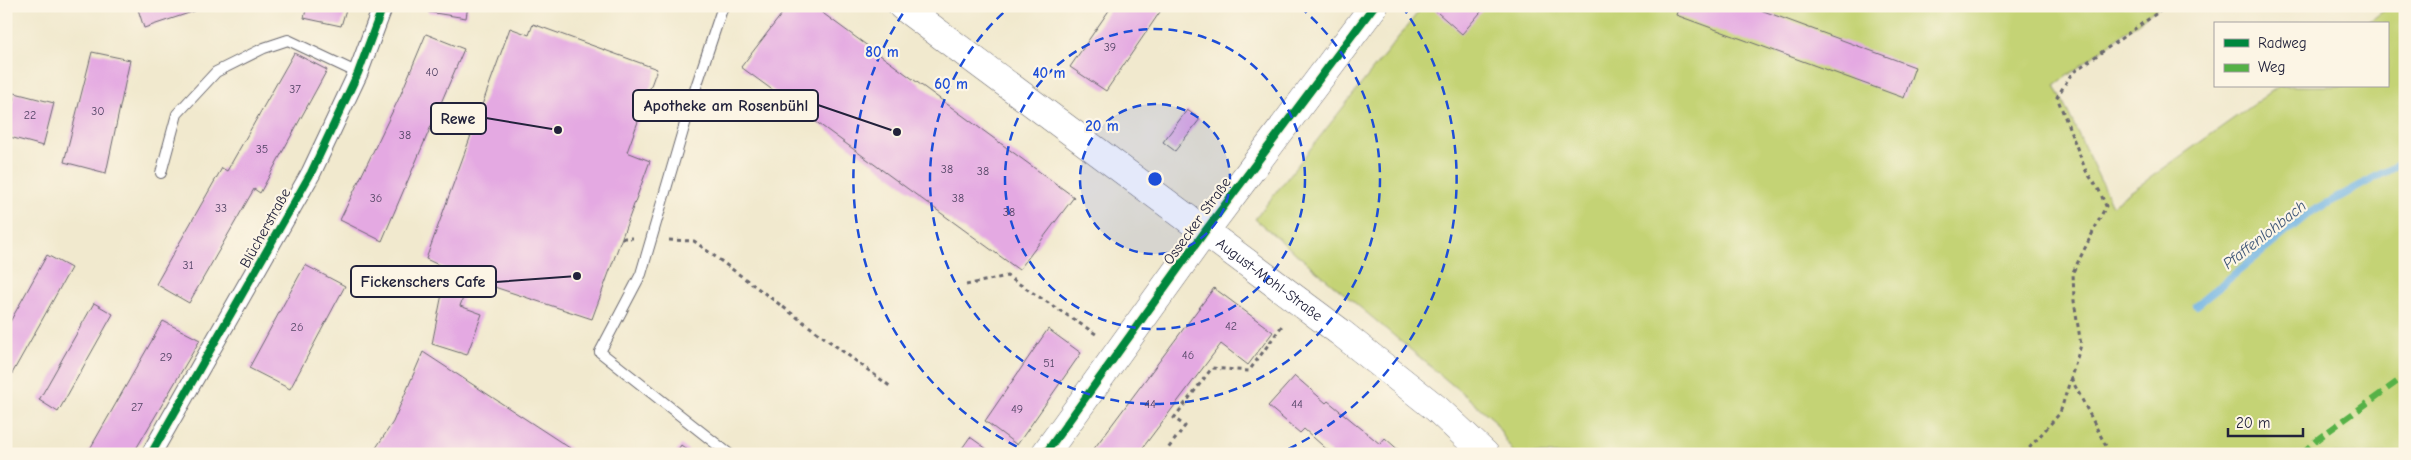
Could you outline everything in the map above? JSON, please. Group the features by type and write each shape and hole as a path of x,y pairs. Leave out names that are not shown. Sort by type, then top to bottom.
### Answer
{"main road":[{"name":"August-Mohl-Straße","path":"902,6 1206,230 1300,302 1430,403 1485,454"},
{"name":"Ossecker Straße","path":"1045,454 1206,230 1374,6"}],"street":[{"name":"Blücherstraße","path":"151,454 311,173 358,73 383,6"}],"lane":[{"path":"723,6 694,93 641,274 600,352 729,454"},
{"path":"161,173 177,114 216,72 264,48 288,40 358,73"}],"path":[{"path":"2026,453 2060,413 2082,345 2074,301 2073,272 2106,206 2099,190 2086,171 2056,97 2072,73 2167,6"},
{"path":"622,238 694,241 891,387"},
{"path":"966,285 1007,276 1120,350"},
{"path":"1164,454 1185,426 1174,418 1212,368 1249,371 1300,302"},
{"path":"2071,377 2100,438 2110,454"},
{"path":"2026,453 2068,454"}],"green space":[{"path":"1423,6 2160,6 2055,85 2112,205 2276,88 2388,88 2388,22 2369,22 2390,6 2405,6 2405,454 1514,454 1493,419 1255,219"}],"building":[{"path":"137,6 193,6 195,11 144,28"},
{"path":"307,6 347,6 341,26 304,18"},
{"path":"429,6 468,6 466,18 428,12"},
{"path":"788,6 813,6 1074,197 1019,270 741,67"},
{"path":"1112,6 1164,6 1106,91 1070,67"},
{"path":"1430,6 1486,6 1462,34"},
{"path":"1679,6 1750,6 1915,67 1904,98 1676,15"},
{"path":"533,24 657,69 627,152 650,161 592,319 470,279 460,306 482,314 467,355 432,344 447,269 426,259 510,28 529,35"},
{"path":"426,34 464,49 382,241 340,220 400,96"},
{"path":"92,52 130,60 106,173 64,162"},
{"path":"294,53 327,70 260,193 254,189 189,303 156,284 222,168 227,171"},
{"path":"15,93 54,103 43,146 6,136 6,127"},
{"path":"1187,110 1200,119 1175,151 1163,142"},
{"path":"47,255 71,268 9,379 6,378 6,329"},
{"path":"305,265 345,286 290,389 249,368"},
{"path":"1214,288 1273,332 1248,365 1221,344 1138,454 1090,454"},
{"path":"94,303 113,314 58,412 39,400"},
{"path":"163,321 200,340 133,454 87,454"},
{"path":"1048,329 1081,353 1017,445 985,421"},
{"path":"423,352 579,454 372,454 393,422"},
{"path":"1295,376 1326,403 1328,401 1380,444 1385,438 1403,454 1332,454 1304,429 1300,433 1268,406"},
{"path":"970,437 994,454 958,454"},
{"path":"681,445 693,454 675,454"}],"waterway":[{"name":"Pfaffenlohbach","path":"2197,305 2308,214 2405,161"}],"marked path":[{"path":"2301,454 2319,438 2405,376"}],"cycle path":[{"path":"151,454 311,173 358,73 383,6"},
{"path":"1045,454 1206,230 1374,6"}],"place":[{"name":"Rewe","path":"558,130"},
{"name":"Apotheke am Rosenbühl","path":"897,132"},
{"name":"Fickenschers Cafe","path":"577,276"}]}
